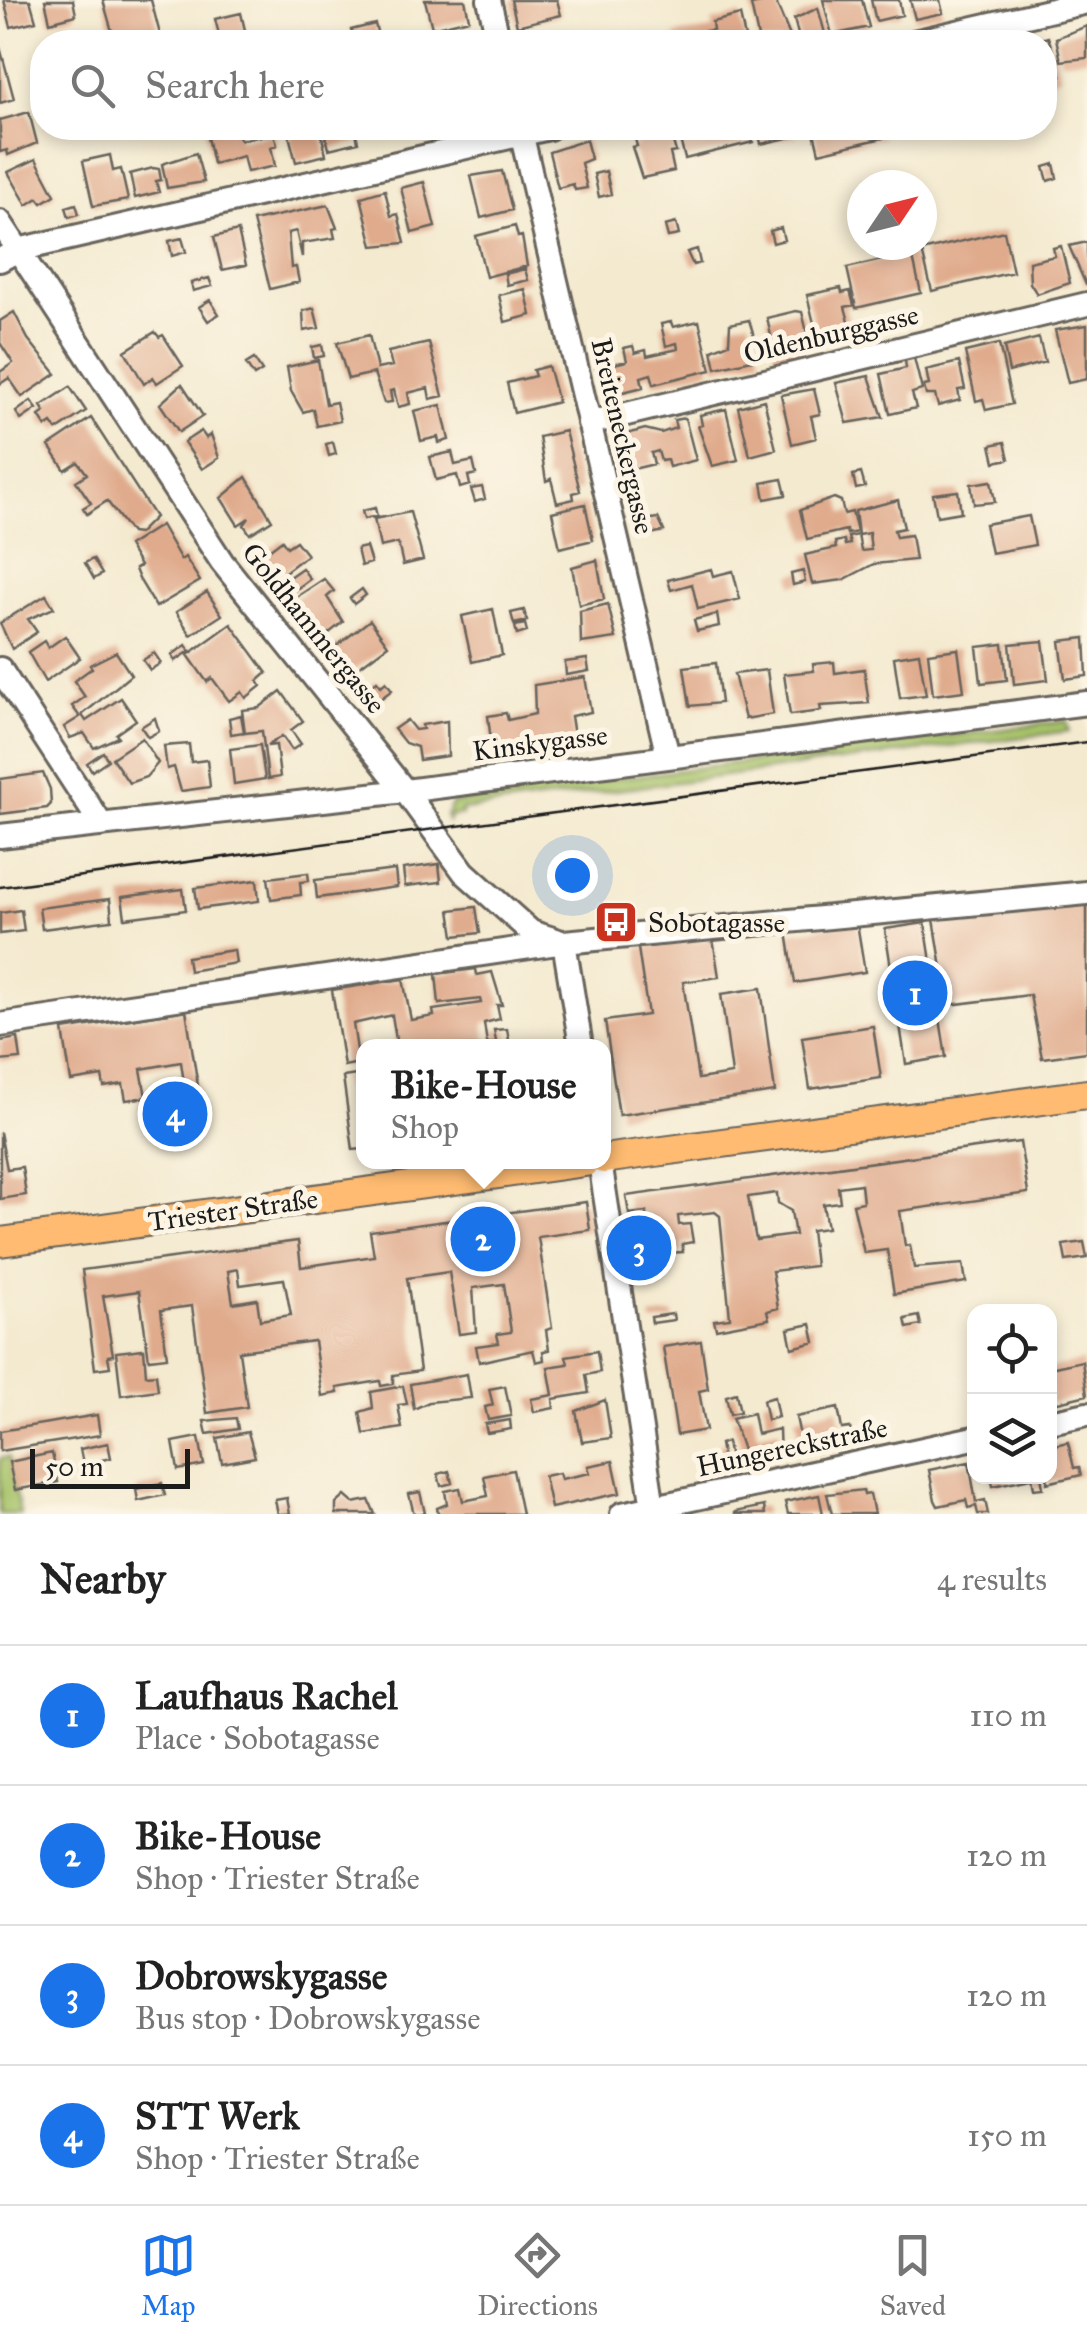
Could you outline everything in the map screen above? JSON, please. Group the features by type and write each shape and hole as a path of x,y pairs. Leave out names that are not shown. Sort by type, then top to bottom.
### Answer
{"main road":[{"path":"611,1159 1087,1094"},
{"name":"Triester Straße","path":"0,1242 534,1169"}],"street":[{"path":"488,0 496,30"},
{"path":"966,30 1087,2"},
{"path":"9,255 483,140"},
{"name":"Breiteneckergasse","path":"522,140 668,758"},
{"name":"Goldhammergasse","path":"0,222 9,255 222,562 476,885 532,932 564,942"},
{"name":"Oldenburggasse","path":"589,423 1087,304"},
{"path":"0,669 101,824"},
{"name":"Kinskygasse","path":"0,836 668,758 1087,703"},
{"path":"0,1025 564,942 1087,892"},
{"path":"564,942 581,1039"},
{"path":"603,1169 654,1511"},
{"path":"1057,1420 1087,1414"},
{"name":"Hungereckstraße","path":"622,1514 654,1511 967,1440"}],"green space":[{"path":"1067,721 1069,731 462,810 462,815 451,816 448,822 446,816 453,803 522,794 522,790"},
{"path":"9,1457 20,1514 0,1514 0,1458"}],"building":[{"path":"4,0 30,0 36,21 11,27"},
{"path":"45,0 73,0 76,15 50,22"},
{"path":"103,0 151,0 159,30 112,30"},
{"path":"425,0 465,0 469,19 432,28"},
{"path":"511,0 557,0 561,15 517,26"},
{"path":"775,0 787,30 756,30 751,5"},
{"path":"823,0 862,0 869,27 831,30"},
{"path":"871,0 899,0 902,15 876,21"},
{"path":"910,0 940,0 943,13 915,19"},
{"path":"818,8 824,30 797,30 794,19"},
{"path":"241,13 245,30 218,30 215,19"},
{"path":"740,15 743,30 713,30 712,22"},
{"path":"375,24 377,30 351,30"},
{"path":"1087,26 1087,58 1061,61 1057,38"},
{"path":"0,47 14,99 0,103"},
{"path":"29,112 30,140 37,143 8,155 7,150 0,152 0,120"},
{"path":"208,140 276,140 277,145 271,147 275,166 247,172 243,156 213,164"},
{"path":"290,140 323,140 326,155 296,162"},
{"path":"327,140 358,140 358,142 329,149"},
{"path":"586,140 591,159 581,163 587,188 575,190 573,184 558,188 549,152"},
{"path":"635,140 672,140 676,152 670,153 674,171 642,178 632,147 637,146"},
{"path":"680,140 753,140 753,142 685,159"},
{"path":"816,140 874,140 819,153"},
{"path":"196,153 204,182 167,188 162,164"},
{"path":"110,155 113,171 121,169 128,200 93,206 83,161"},
{"path":"36,159 55,195 42,203 38,198 27,205 8,172"},
{"path":"1054,164 1057,178 1048,181 1044,167"},
{"path":"159,169 159,192 135,198 130,174"},
{"path":"502,171 512,210 481,218 471,176"},
{"path":"606,171 611,194 599,197 594,174"},
{"path":"424,182 435,227 412,233 401,188"},
{"path":"385,190 391,216 398,214 405,243 373,246 361,197"},
{"path":"76,204 79,214 69,217 66,207"},
{"path":"328,205 337,228 333,229 335,238 302,243 302,257 296,231 288,233 291,268 296,267 299,282 270,289 253,221"},
{"path":"676,223 679,235 668,237 665,226"},
{"path":"515,226 518,237 522,236 527,266 486,277 476,236"},
{"path":"781,228 784,240 773,243 770,231"},
{"path":"238,231 246,265 222,270 214,237"},
{"path":"1004,231 1013,272 932,291 924,260 937,260 937,247"},
{"path":"182,238 186,252 172,256 169,241"},
{"path":"1087,242 1087,285 1086,285 1069,246"},
{"path":"1061,246 1070,283 1037,294 1030,283 1029,262 1055,256 1053,248"},
{"path":"697,249 700,263 693,265 687,252"},
{"path":"882,260 914,260 921,293 856,308 847,268"},
{"path":"525,269 528,280 507,285 505,274"},
{"path":"209,278 212,286 193,291 191,283"},
{"path":"841,288 842,293 850,291 854,305 845,307 850,325 841,327 844,338 819,344 807,295"},
{"path":"525,289 531,315 505,322 499,295"},
{"path":"210,300 219,314 208,321 199,307"},
{"path":"314,308 319,328 304,331 303,311"},
{"path":"14,312 28,339 56,374 22,397 9,378 0,384 0,372 13,363 0,343 0,321"},
{"path":"802,312 809,340 803,341 805,350 776,358 767,318"},
{"path":"749,320 761,358 716,368 712,350 729,343 730,324"},
{"path":"699,321 711,370 654,384 651,374 641,377 643,387 607,396 596,368 627,361 624,348 633,346 635,353 646,350 647,356 678,349 677,343 666,346 661,324 671,322 673,327"},
{"path":"1087,325 1087,379 1068,383 1055,330"},
{"path":"155,332 159,337 163,335 183,366 157,383 153,377 144,384 125,351"},
{"path":"369,335 377,369 392,366 388,352 429,343 443,396 430,399 428,388 408,393 410,404 398,407 394,390 390,391 392,402 384,403 374,373 348,379 337,343"},
{"path":"1039,338 1045,362 1009,372 1004,347"},
{"path":"999,344 1012,404 986,410 983,399 976,401 965,352"},
{"path":"322,345 324,356 314,358 312,347"},
{"path":"914,358 922,390 912,393 916,408 890,414 881,374 906,368 905,360"},
{"path":"254,359 262,371 254,376 246,364"},
{"path":"318,360 326,404 336,402 340,421 317,426 313,409 303,412 291,391 287,367"},
{"path":"959,362 965,389 958,390 960,400 938,406 935,395 926,395 926,370"},
{"path":"548,366 558,402 514,413 507,383 535,376 533,370"},
{"path":"869,376 883,417 847,423 836,383"},
{"path":"182,384 203,416 179,432 160,404"},
{"path":"70,387 86,411 57,430 52,423 46,427 39,416 45,412 41,406"},
{"path":"814,389 820,414 811,416 816,438 792,444 781,395"},
{"path":"764,400 776,449 750,456 738,407"},
{"path":"31,401 37,409 21,420 16,412"},
{"path":"441,405 449,440 439,443 438,437 421,441 414,411"},
{"path":"726,409 738,460 712,466 698,426 702,425 700,415"},
{"path":"91,418 155,517 138,534 131,533 107,501 87,514 83,508 91,503 76,481 87,474 78,462 65,470 49,446"},
{"path":"685,418 696,460 669,467 667,460 661,461 658,451 651,453 654,464 625,471 616,437 645,429 661,433 676,428 674,420"},
{"path":"201,431 206,438 211,434 219,458 202,469 184,442"},
{"path":"565,431 580,491 573,493 574,499 557,503 551,479 546,481 539,437"},
{"path":"333,442 336,454 329,456 326,444"},
{"path":"1005,442 1009,459 995,462 991,445"},
{"path":"452,452 455,465 473,461 476,474 468,476 470,485 460,488 457,475 436,480 430,457"},
{"path":"861,473 865,487 856,489 853,475"},
{"path":"246,477 272,520 250,534 244,525 249,518 238,525 221,498"},
{"path":"782,479 786,495 765,499 762,483"},
{"path":"991,481 995,502 974,504 971,484"},
{"path":"482,487 485,499 475,502 471,489"},
{"path":"958,491 961,512 937,516 933,494"},
{"path":"834,498 841,501 844,514 852,512 857,532 847,534 846,530 807,539 800,510"},
{"path":"898,500 904,528 894,530 896,537 911,535 915,560 874,564 843,580 812,584 805,555 836,548 835,542 844,540 845,545 850,544 848,537 858,535 855,511","holes":["869,533 871,550 861,551 858,535"]},
{"path":"585,504 593,540 560,548 552,512"},
{"path":"375,508 377,516 364,519 362,511"},
{"path":"410,512 423,560 403,565 398,543 380,547 374,519"},
{"path":"1029,516 1035,545 991,553 985,524"},
{"path":"658,518 664,531 650,534 646,520"},
{"path":"161,525 181,560 185,557 200,581 156,607 139,579 135,569 140,566 128,546"},
{"path":"282,540 287,547 296,541 307,555 277,578 261,556"},
{"path":"366,547 371,563 361,566 357,549"},
{"path":"93,559 102,574 94,579 85,563"},
{"path":"597,560 604,599 579,605 572,567"},
{"path":"302,568 310,579 291,593 282,582"},
{"path":"711,569 713,576 733,571 740,599 698,609 692,584 671,590 668,580"},
{"path":"803,571 805,582 793,585 791,574"},
{"path":"324,579 334,591 327,597 343,622 324,637 292,600"},
{"path":"362,589 366,595 354,604 350,598"},
{"path":"207,592 222,615 191,635 176,612"},
{"path":"46,595 54,608 28,619 37,632 12,649 0,623"},
{"path":"608,604 616,638 581,643 580,611"},
{"path":"493,609 502,655 472,662 462,616"},
{"path":"524,610 527,621 514,624 511,613"},
{"path":"717,614 719,626 697,631 694,620"},
{"path":"370,620 388,645 348,675 330,651"},
{"path":"231,624 267,673 258,681 261,686 246,698 242,692 229,701 212,678 207,682 188,655"},
{"path":"525,624 527,632 517,635 515,626"},
{"path":"65,636 80,658 45,682 28,652 44,641 48,648"},
{"path":"1085,638 1087,676 1065,679 1060,641"},
{"path":"1043,641 1048,680 1014,684 1010,644"},
{"path":"1003,644 1007,680 981,683 977,647"},
{"path":"186,645 190,651 175,661 172,655"},
{"path":"958,649 964,691 933,695 928,653"},
{"path":"116,652 131,675 82,715 86,721 121,698 136,720 116,734 118,737 94,748 84,733 70,738 64,727 80,717 72,706 85,697 74,681 92,668 90,665"},
{"path":"154,653 161,663 150,670 143,660"},
{"path":"919,653 926,695 900,698 894,657"},
{"path":"587,659 589,671 566,675 565,662"},
{"path":"834,662 835,673 864,669 869,703 820,706 821,711 790,715 784,674 814,671 813,664"},
{"path":"716,663 721,703 690,706 684,667"},
{"path":"767,670 773,714 745,719 734,674"},
{"path":"585,677 591,712 571,716 575,742 492,750 488,716 506,713 508,720 535,714 534,685"},
{"path":"377,681 381,686 386,682 392,690 375,703 365,690"},
{"path":"281,691 303,721 291,730 301,744 292,750 282,736 267,746 276,745 280,777 268,779 262,731 245,733 242,710 259,708"},
{"path":"241,715 244,732 231,734 229,718"},
{"path":"155,718 159,731 148,737 141,727"},
{"path":"407,720 415,730 447,721 448,756 419,760 417,747 405,743 394,729"},
{"path":"142,738 158,763 146,777 129,783 112,758"},
{"path":"189,744 191,762 207,760 210,787 181,791 174,767 167,769 164,746"},
{"path":"260,745 265,779 234,784 230,749"},
{"path":"103,752 108,760 92,771 87,763"},
{"path":"43,773 50,789 51,804 47,808 0,814 0,779"},
{"path":"439,864 441,882 405,886 403,869"},
{"path":"395,870 397,887 317,898 315,880"},
{"path":"308,873 309,881 300,882 301,895 271,899 268,878"},
{"path":"257,880 259,901 198,909 195,888"},
{"path":"183,889 186,910 125,918 122,897"},
{"path":"110,899 112,920 42,929 39,908"},
{"path":"1087,905 1087,1052 1042,1058 1030,995 948,1005 934,919"},
{"path":"476,907 480,933 454,936 450,910"},
{"path":"21,910 24,931 0,934 0,913"},
{"path":"857,923 865,972 795,983 787,932"},
{"path":"925,923 946,1057 906,1064 885,929"},
{"path":"713,939 719,977 683,982 698,1079 732,1074 721,994 761,988 775,1092 619,1115 611,1039 608,1039 605,1021 648,1015 638,948"},
{"path":"234,950 236,963 189,971 187,957"},
{"path":"476,969 477,975 492,972 502,1005 497,1005 500,1019 484,1023 486,1039 396,1039 392,1015 353,1024 356,1064 344,1066 332,990 403,979 411,1020 434,1016 433,1010 481,1003 480,999 439,1004 436,974"},
{"path":"186,1010 203,1118 192,1119 188,1110 181,1062 141,1069 146,1097 126,1100 123,1084 104,1087 102,1076 71,1081 63,1030"},
{"path":"873,1026 881,1078 810,1089 802,1037"},
{"path":"507,1029 509,1039 496,1039 494,1030"},
{"path":"18,1038 21,1059 0,1061 0,1041"},
{"path":"356,1075 356,1150 353,1150 343,1077"},
{"path":"0,1132 7,1169 22,1167 26,1195 0,1199"},
{"path":"1020,1142 1028,1193 900,1211 905,1246 910,1245 914,1268 963,1264 966,1282 894,1294 887,1250 864,1253 853,1204 863,1202 861,1184 838,1187 840,1202 823,1204 827,1228 811,1230 815,1266 772,1271 778,1308 767,1311 769,1319 716,1329 714,1320 730,1318 720,1216 715,1212 678,1216 679,1225 690,1224 693,1242 682,1244 683,1252 665,1253 666,1267 659,1268 658,1255 642,1256 638,1225 647,1224 646,1212 629,1214 626,1196","holes":["777,1193 778,1203 791,1211 795,1235 756,1240 748,1197"]},
{"path":"586,1202 590,1230 538,1237 552,1328 546,1330 549,1350 543,1351 544,1360 536,1362 533,1350 479,1362 476,1346 499,1343 497,1334 511,1332 504,1284 473,1288 476,1332 459,1334 449,1272 407,1278 420,1371 393,1375 393,1384 381,1386 380,1381 337,1388 338,1393 322,1396 314,1341 239,1351 247,1407 207,1413 192,1306 161,1310 167,1357 149,1359 139,1291 103,1296 113,1355 108,1356 110,1367 95,1369 82,1270 298,1241 301,1267 374,1256 370,1231","holes":["238,1269 240,1285 284,1279 291,1315 260,1320 257,1299 233,1303 228,1271"]},
{"path":"1084,1242 1087,1258 1066,1261 1063,1245"},
{"path":"673,1314 674,1320 652,1323 651,1317"},
{"path":"919,1316 921,1325 907,1328 905,1319"},
{"path":"811,1324 815,1342 792,1348 788,1329"},
{"path":"701,1341 708,1389 699,1391 706,1430 677,1435 663,1347"},
{"path":"144,1349 146,1375 156,1374 158,1390 121,1395 116,1352"},
{"path":"597,1351 600,1372 586,1375 589,1393 553,1399 554,1408 534,1412 531,1399 553,1395 548,1367 568,1364 566,1356"},
{"path":"1082,1361 1087,1395 1057,1402 1057,1366"},
{"path":"467,1374 471,1398 429,1402 414,1409 410,1384"},
{"path":"403,1386 407,1404 398,1405 402,1428 364,1434 360,1412 373,1408 371,1392"},
{"path":"505,1386 511,1416 488,1420 485,1407 493,1405 489,1389"},
{"path":"736,1393 740,1412 730,1414 726,1396"},
{"path":"774,1397 778,1417 767,1420 763,1400"},
{"path":"605,1400 611,1438 582,1442 576,1411"},
{"path":"838,1408 842,1429 850,1428 853,1443 818,1452 817,1447 803,1450 796,1417"},
{"path":"753,1413 757,1434 779,1429 780,1458 748,1465 732,1418"},
{"path":"97,1415 100,1435 0,1451 0,1431"},
{"path":"236,1418 238,1429 207,1434 204,1421"},
{"path":"510,1420 511,1429 487,1433 485,1424"},
{"path":"248,1432 255,1457 222,1463 217,1438"},
{"path":"199,1437 204,1465 178,1470 173,1442"},
{"path":"727,1442 733,1475 726,1476 720,1444"},
{"path":"1068,1442 1074,1468 1079,1467 1081,1475 1057,1481 1057,1444"},
{"path":"108,1443 111,1458 83,1464 80,1449"},
{"path":"52,1453 58,1482 15,1490 9,1462"},
{"path":"613,1461 620,1493 551,1508 544,1476 559,1473 561,1479 590,1473 588,1466"},
{"path":"967,1462 967,1484 973,1484 976,1502 985,1500 988,1514 978,1514 976,1506 968,1508 966,1500 938,1506 929,1470"},
{"path":"513,1470 522,1514 438,1514 437,1508 447,1504 445,1491 460,1488 463,1501 488,1496 484,1476"},
{"path":"449,1471 452,1483 441,1486 438,1474"},
{"path":"162,1483 165,1495 138,1501 136,1489"},
{"path":"863,1490 864,1495 870,1494 874,1514 832,1514 827,1494"},
{"path":"420,1492 425,1513 414,1514 409,1494"},
{"path":"819,1495 823,1514 788,1514 785,1502"},
{"path":"345,1496 353,1503 369,1500 375,1514 336,1514 336,1504"},
{"path":"287,1498 290,1514 278,1514 275,1500"},
{"path":"764,1506 765,1514 735,1514 735,1512"}],"tram line":[{"path":"0,887 1087,742"}],"place":[{"name":"Sobotagasse","path":"616,922"},
{"name":"Laufhaus Rachel","path":"915,993"},
{"name":"STT Werk","path":"175,1114"},
{"name":"Bike-House","path":"483,1239"},
{"name":"Dobrowskygasse","path":"639,1248"}]}
